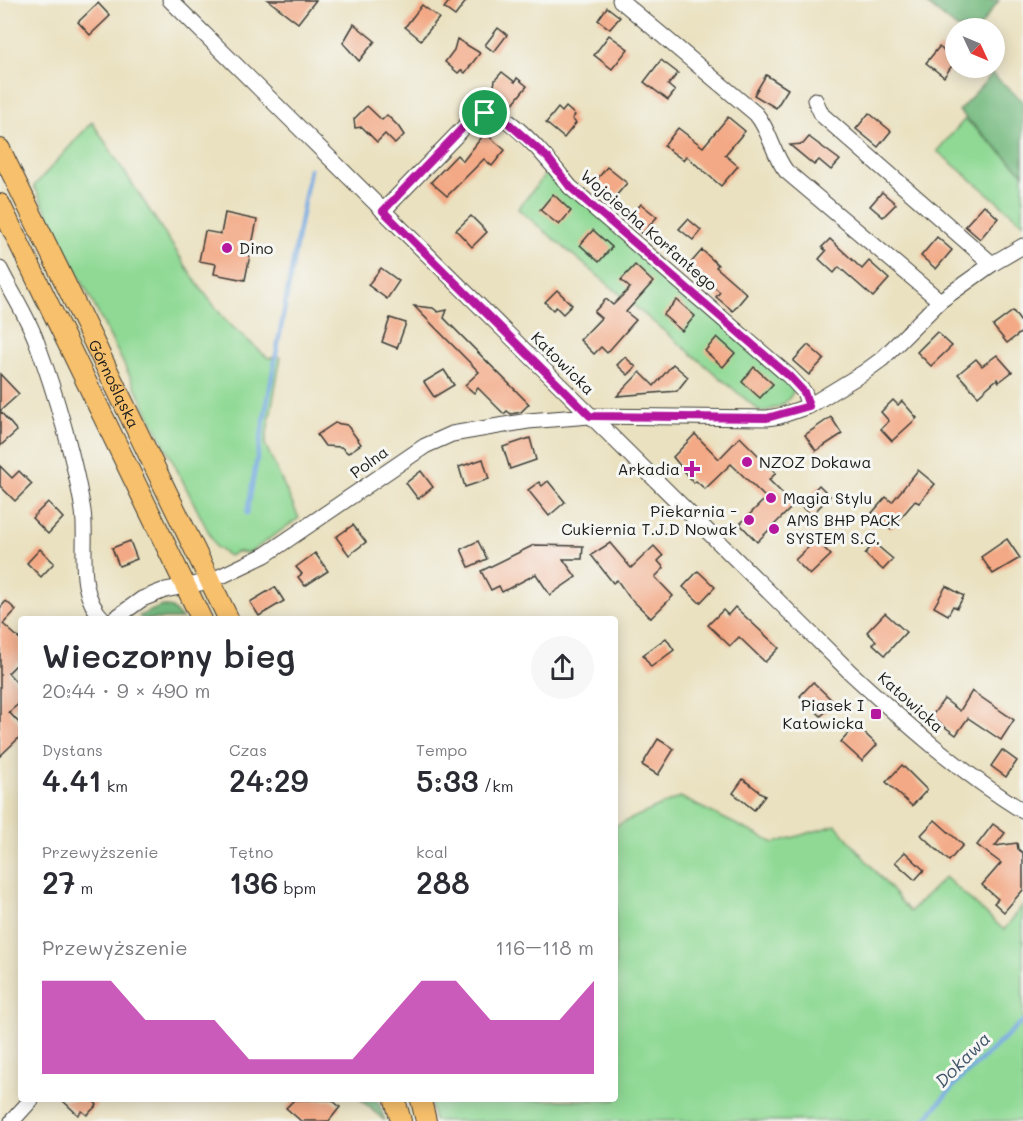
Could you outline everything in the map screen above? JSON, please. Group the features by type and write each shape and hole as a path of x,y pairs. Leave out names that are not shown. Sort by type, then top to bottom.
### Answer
{"main road":[{"name":"Górnośląska","path":"0,149 227,616"},
{"name":"Górnośląska","path":"0,204 200,616"},
{"path":"395,1102 400,1121"},
{"path":"421,1102 426,1121"}],"street":[{"name":"Katowicka","path":"170,0 754,579 908,725 959,766 1023,811"},
{"path":"620,0 756,114 766,126 775,157 786,171 940,301"},
{"path":"815,100 822,115 992,264"},
{"name":"Wojciecha Korfantego","path":"383,211 472,118 485,113 499,115 548,158 570,187 789,376 804,392 809,406"},
{"name":"Polna","path":"119,616 142,599 165,590 211,581 265,555 350,499 407,457 453,434 528,421 590,416 767,418 809,406 882,359 940,301 992,264 1023,246"},
{"path":"0,269 30,325 79,486 86,528 82,557 89,598 94,610 100,616"},
{"path":"12,1121 29,1102"}],"green space":[{"path":"922,0 999,0 986,18 945,18"},
{"path":"988,78 997,78 1023,101 1023,173 959,111"},
{"path":"965,119 1023,173 1023,223 937,151"},
{"path":"92,122 199,286 226,321 268,358 281,357 265,444 299,518 249,553 237,552 229,556 216,547 34,186"},
{"path":"552,166 787,377 794,390 785,403 777,408 761,412 518,209"},
{"path":"162,606 172,608 179,616 139,616"},
{"path":"680,797 774,843 836,825 910,912 945,877 1004,930 1023,905 1023,1121 434,1121 430,1102 618,1102 618,825"},
{"path":"363,1102 378,1102 385,1121"}],"building":[{"path":"268,0 316,0 298,23"},
{"path":"450,0 467,0 455,16 444,8"},
{"path":"98,3 110,16 90,35 78,22"},
{"path":"422,5 439,18 421,40 405,27"},
{"path":"607,7 620,17 610,29 598,20"},
{"path":"354,24 375,41 359,61 343,43"},
{"path":"498,28 507,35 494,52 485,45"},
{"path":"609,35 628,49 612,69 594,55"},
{"path":"457,39 480,53 465,73 461,70 458,73 445,62 454,50"},
{"path":"939,47 945,52 944,77 926,63"},
{"path":"661,60 678,73 668,85 675,91 668,100 644,82"},
{"path":"502,72 515,82 517,78 527,86 511,106 493,92 495,80"},
{"path":"766,75 788,89 776,108 754,95"},
{"path":"367,106 382,120 387,115 398,126 404,135 395,144 385,134 377,142 362,127 355,128 354,119"},
{"path":"566,107 575,115 572,119 576,123 564,138 546,123 558,108 562,112"},
{"path":"869,113 891,131 878,147 856,129"},
{"path":"728,117 745,131 725,155 738,166 721,186 686,156 683,160 664,146 678,128 703,147"},
{"path":"485,133 505,150 492,166 484,159 447,196 431,182 457,155 463,161"},
{"path":"809,137 840,160 831,170 819,160 814,165 790,145 803,144"},
{"path":"607,167 627,183 615,197 594,183"},
{"path":"882,192 896,204 883,217 870,206"},
{"path":"553,194 571,211 559,225 540,210"},
{"path":"641,204 657,217 642,234 627,221"},
{"path":"984,205 998,218 980,239 965,226"},
{"name":"Dino","path":"225,213 257,220 245,280 214,274 216,264 199,261 205,231 221,234"},
{"path":"471,216 487,232 472,247 456,230"},
{"path":"688,219 701,230 693,240 679,229"},
{"path":"593,230 612,247 599,262 580,245"},
{"path":"937,237 952,250 936,269 921,256"},
{"path":"830,239 862,269 869,261 889,279 873,297 839,267 834,273 819,259 826,251 822,247"},
{"path":"702,250 718,265 716,267 747,294 733,311 716,297 720,292 689,265"},
{"path":"635,265 653,282 626,312 636,320 607,353 601,347 594,354 580,340 601,318 594,312 606,299 613,305 630,288 621,280"},
{"path":"381,268 399,281 387,299 368,285"},
{"path":"557,290 572,305 563,314 556,307 553,310 545,302"},
{"path":"677,300 695,316 682,331 663,315"},
{"path":"414,306 433,308 438,312 447,310 444,318 529,404 521,412 511,414 507,411 504,414 478,388 474,393 465,385 479,372"},
{"path":"1013,311 1023,325 1023,331 1007,343 993,326"},
{"path":"390,318 406,323 397,348 382,342"},
{"path":"937,332 952,346 931,366 917,352"},
{"path":"717,337 735,353 723,367 705,351"},
{"path":"808,345 824,359 809,375 793,361"},
{"path":"997,355 1012,372 999,382 997,379 978,396 958,374 976,359 982,366"},
{"path":"625,357 636,367 628,375 617,365"},
{"path":"673,364 688,377 677,391 617,396 640,372 654,386"},
{"path":"754,367 773,384 760,398 742,382"},
{"path":"444,370 454,385 434,397 424,382"},
{"path":"0,374 19,394 0,411"},
{"path":"893,400 898,405 902,401 917,418 892,441 881,429 889,421 881,412"},
{"path":"0,411 17,431 0,446"},
{"path":"831,417 842,434 816,451 805,435"},
{"path":"335,423 347,425 361,444 348,453 341,447 325,446 317,435"},
{"path":"695,434 719,459 740,437 776,473 769,480 794,505 757,542 740,524 766,498 731,464 705,489 696,481 694,483 673,457"},
{"path":"530,438 536,460 510,469 503,447"},
{"path":"483,459 489,479 465,487 459,467"},
{"path":"0,466 12,478 19,471 32,484 15,501 0,486"},
{"path":"918,470 935,484 919,503 915,501 891,529 872,513 886,497 892,502"},
{"path":"421,471 433,487 418,499 406,483"},
{"path":"548,481 565,502 549,516 528,490 539,482 542,486"},
{"path":"819,485 830,496 811,516 800,505"},
{"path":"48,502 63,518 48,534 32,518"},
{"path":"353,525 366,542 349,555 336,537"},
{"path":"1007,539 1020,558 993,574 981,557"},
{"path":"816,540 831,555 810,575 795,560"},
{"path":"130,541 137,559 119,566 112,548"},
{"path":"478,541 487,559 469,567 461,549"},
{"path":"610,543 631,568 654,546 663,556 658,561 664,568 655,577 673,596 651,618 629,597 617,580 613,583 591,555"},
{"path":"874,543 893,559 883,570 865,554"},
{"path":"534,545 583,546 582,559 563,559 576,577 550,595 536,574 502,592 499,586 491,590 481,571"},
{"path":"40,549 54,563 41,577 27,563"},
{"path":"315,553 328,571 305,586 298,577 302,574 296,567"},
{"path":"698,571 715,587 700,603 683,587"},
{"path":"946,586 964,596 957,608 953,606 948,615 934,607"},
{"path":"275,587 284,601 259,616 250,602"},
{"path":"6,601 16,610 3,624 18,637 18,663 8,673 18,684 18,704 9,712 18,722 18,739 0,756 0,608"},
{"path":"735,607 779,648 765,662 739,637 730,646 708,625 723,610 728,615"},
{"path":"885,613 906,632 885,655 873,644 876,641 867,632"},
{"path":"666,638 674,650 651,667 643,655"},
{"path":"813,682 835,703 821,716 800,696"},
{"path":"972,691 1014,720 1001,740 968,718 956,735 931,717 944,699 960,711"},
{"path":"856,725 877,745 862,761 841,742"},
{"path":"658,739 674,749 658,775 642,765"},
{"path":"1002,750 1017,761 1006,777 991,766"},
{"path":"902,765 927,790 912,806 886,782"},
{"path":"743,779 765,796 754,810 733,793"},
{"path":"935,820 963,845 949,861 921,835"},
{"path":"993,824 1005,833 995,846 1017,843 1018,849 1023,853 1023,890 1004,912 994,903 998,899 982,885 1001,863 977,845"},
{"path":"905,852 924,870 915,880 895,862"},
{"path":"64,1102 95,1102 97,1105 87,1115 82,1111 78,1115"},
{"path":"292,1102 334,1102 340,1107 329,1121 301,1121 286,1108"}],"waterway":[{"path":"247,513 310,169"},
{"name":"Dokawa","path":"924,1121 956,1083 1023,1021"}],"place":[{"name":"Dino","path":"227,248"},
{"name":"NZOZ Dokawa","path":"747,462"},
{"name":"Arkadia","path":"692,469"},
{"name":"Magia Stylu","path":"771,498"},
{"name":"Piekarnia - Cukiernia T.J.D Nowak","path":"749,520"},
{"name":"AMS BHP PACK SYSTEM S.C.","path":"774,529"},
{"name":"Piasek I Katowicka","path":"876,714"}],"route":[{"path":"485,113 499,115 548,158 570,187 789,376 804,392 809,406 767,418 590,416 383,211 472,118 485,113"}]}
